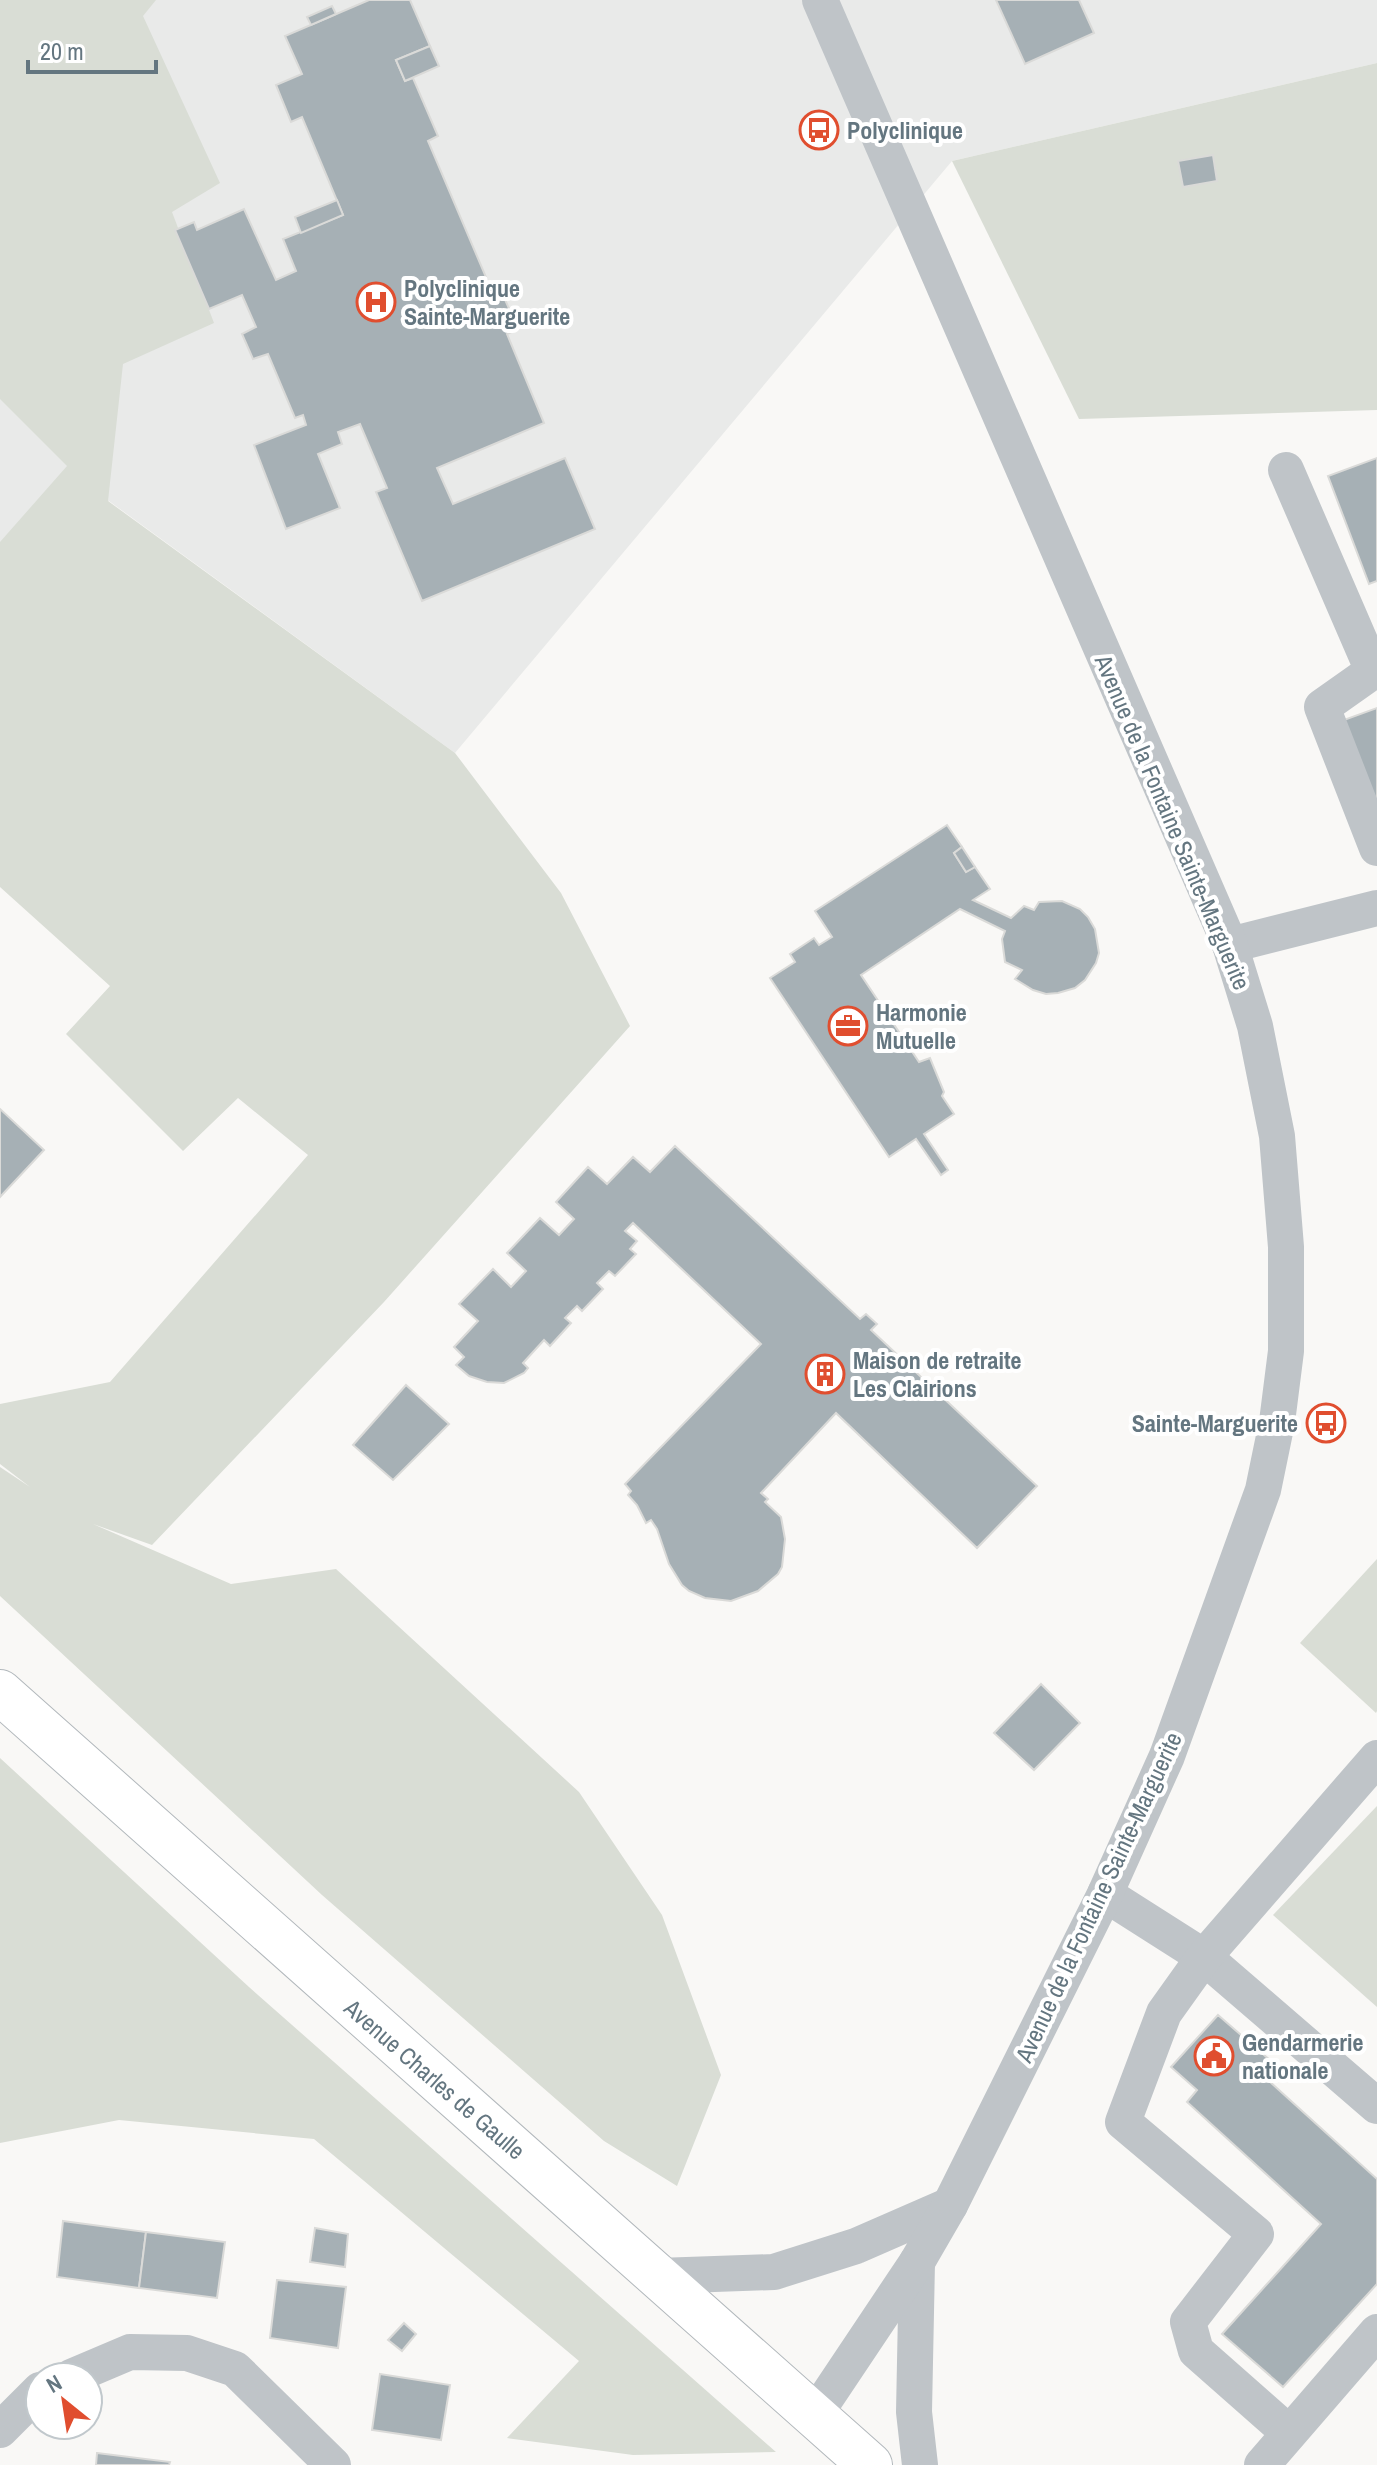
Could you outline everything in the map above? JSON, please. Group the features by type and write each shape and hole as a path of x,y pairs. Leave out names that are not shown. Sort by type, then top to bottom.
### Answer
{"main road":[{"name":"Avenue Charles de Gaulle","path":"0,1692 870,2465"}],"street":[{"name":"Avenue de la Fontaine Sainte-Marguerite","path":"814,2416 917,2262 950,2205 1105,1894 1167,1756 1263,1490 1277,1422 1286,1351 1286,1247 1277,1136 1255,1026 1230,945 820,0"},
{"path":"1286,470 1373,671 1322,707 1377,848"},
{"path":"1230,945 1377,908"},
{"path":"1289,2433 1196,2351 1188,2322 1256,2234 1123,2122 1164,2013 1204,1957 1377,1758"},
{"path":"1105,1894 1204,1957 1377,2106"},
{"path":"658,2276 774,2272 856,2246 950,2205"},
{"name":"Avenue de la Fontaine Sainte-Marguerite","path":"917,2262 914,2412 920,2465"},
{"path":"1262,2465 1377,2332"},
{"path":"104,2363 130,2352 187,2353 235,2369 333,2465"},
{"path":"0,2430 24,2406"}],"shaded area":[{"path":"0,0 1377,0 1377,63 952,161 455,753 109,501 0,616"},
{"path":"0,0 156,0 143,16 220,183 172,212 214,323 123,364 108,501 455,753 561,893 630,1026 384,1302 152,1545 93,1524 231,1584 336,1569 579,1792 662,1915 721,2075 677,2186 604,2141 322,1895 0,1596 0,1467 30,1487 0,1464 0,1404 110,1382 308,1155 238,1098 183,1151 66,1034 110,986 0,887 0,542 67,466 0,399"},
{"path":"1377,63 1377,410 1079,419 952,161"},
{"path":"1377,1559 1377,1711 1376,1713 1300,1643"},
{"path":"0,1758 249,1987 776,2452 633,2455 507,2438 579,2361 314,2139 119,2120 0,2143"},
{"path":"1377,1806 1377,2007 1273,1915"}],"building":[{"name":"Polyclinique Sainte-Marguerite","path":"369,0 410,0 430,46 396,60 405,81 413,78 438,136 428,141 491,289 499,286 518,329 507,334 544,423 437,468 453,504 565,458 595,529 422,601 376,492 387,488 360,424 338,432 342,444 318,454 340,508 286,529 254,445 306,425 303,415 295,418 268,354 253,359 242,334 256,327 242,295 209,309 175,230 194,222 197,230 244,209 276,280 296,271 283,239 343,215 302,117 291,122 276,85 302,74 285,36"},
{"path":"996,0 1079,0 1094,33 1025,64"},
{"path":"332,6 336,14 311,25 307,17"},
{"path":"430,46 439,66 405,81 396,60"},
{"path":"1213,155 1217,181 1183,187 1178,161"},
{"path":"337,200 343,215 301,233 295,217"},
{"path":"1377,458 1377,581 1369,584 1328,476"},
{"path":"1377,708 1377,816 1341,721"},
{"name":"Harmonie Mutuelle","path":"947,825 962,847 954,853 966,872 975,867 990,889 973,900 1011,918 1024,906 1034,910 1039,902 1062,901 1080,909 1088,917 1095,929 1099,953 1085,980 1075,988 1046,994 1033,990 1015,979 1022,970 1005,962 1002,939 1005,931 960,909 861,975 919,1062 930,1058 944,1092 942,1096 954,1114 924,1134 948,1170 941,1175 916,1139 889,1157 770,978 795,962 790,954 814,938 819,945 832,937 815,911"},
{"path":"962,847 975,867 966,872 954,853"},
{"path":"0,1109 44,1150 0,1197"},
{"name":"Maison de retraite Les Clairions","path":"675,1146 860,1319 866,1314 877,1324 871,1330 1037,1486 977,1548 836,1413 761,1493 768,1499 765,1502 781,1517 785,1539 782,1567 778,1574 758,1591 731,1601 705,1598 682,1585 669,1564 657,1529 651,1520 646,1523 628,1495 631,1491 625,1484 761,1344 633,1223 625,1231 637,1241 630,1249 636,1254 615,1276 609,1271 597,1283 603,1289 582,1311 577,1306 565,1318 571,1323 550,1346 544,1340 523,1363 528,1368 524,1373 504,1383 487,1382 469,1376 456,1365 464,1357 454,1347 478,1321 459,1304 493,1269 511,1287 526,1271 507,1253 540,1218 559,1235 574,1219 556,1202 588,1167 607,1184 633,1157 650,1172"},
{"path":"406,1385 449,1424 393,1480 353,1445"},
{"path":"1041,1684 1080,1723 1034,1770 994,1733"},
{"path":"1218,2015 1279,2068 1269,2081 1377,2179 1377,2284 1283,2387 1222,2334 1321,2224 1187,2102 1197,2090 1171,2067"},
{"path":"63,2221 146,2232 139,2288 57,2277"},
{"path":"315,2228 348,2234 345,2267 310,2262"},
{"path":"146,2232 225,2242 217,2298 139,2288"},
{"path":"277,2280 346,2287 338,2348 270,2338"},
{"path":"404,2323 416,2334 402,2351 388,2340"},
{"path":"380,2374 450,2385 441,2440 372,2430"},
{"path":"97,2453 170,2462 169,2465 96,2465"}],"place":[{"name":"Polyclinique","path":"819,130"},
{"name":"Polyclinique Sainte-Marguerite","path":"376,302"},
{"name":"Harmonie Mutuelle","path":"848,1026"},
{"name":"Maison de retraite Les Clairions","path":"825,1374"},
{"name":"Sainte-Marguerite","path":"1326,1423"},
{"name":"Gendarmerie nationale","path":"1214,2056"}]}
